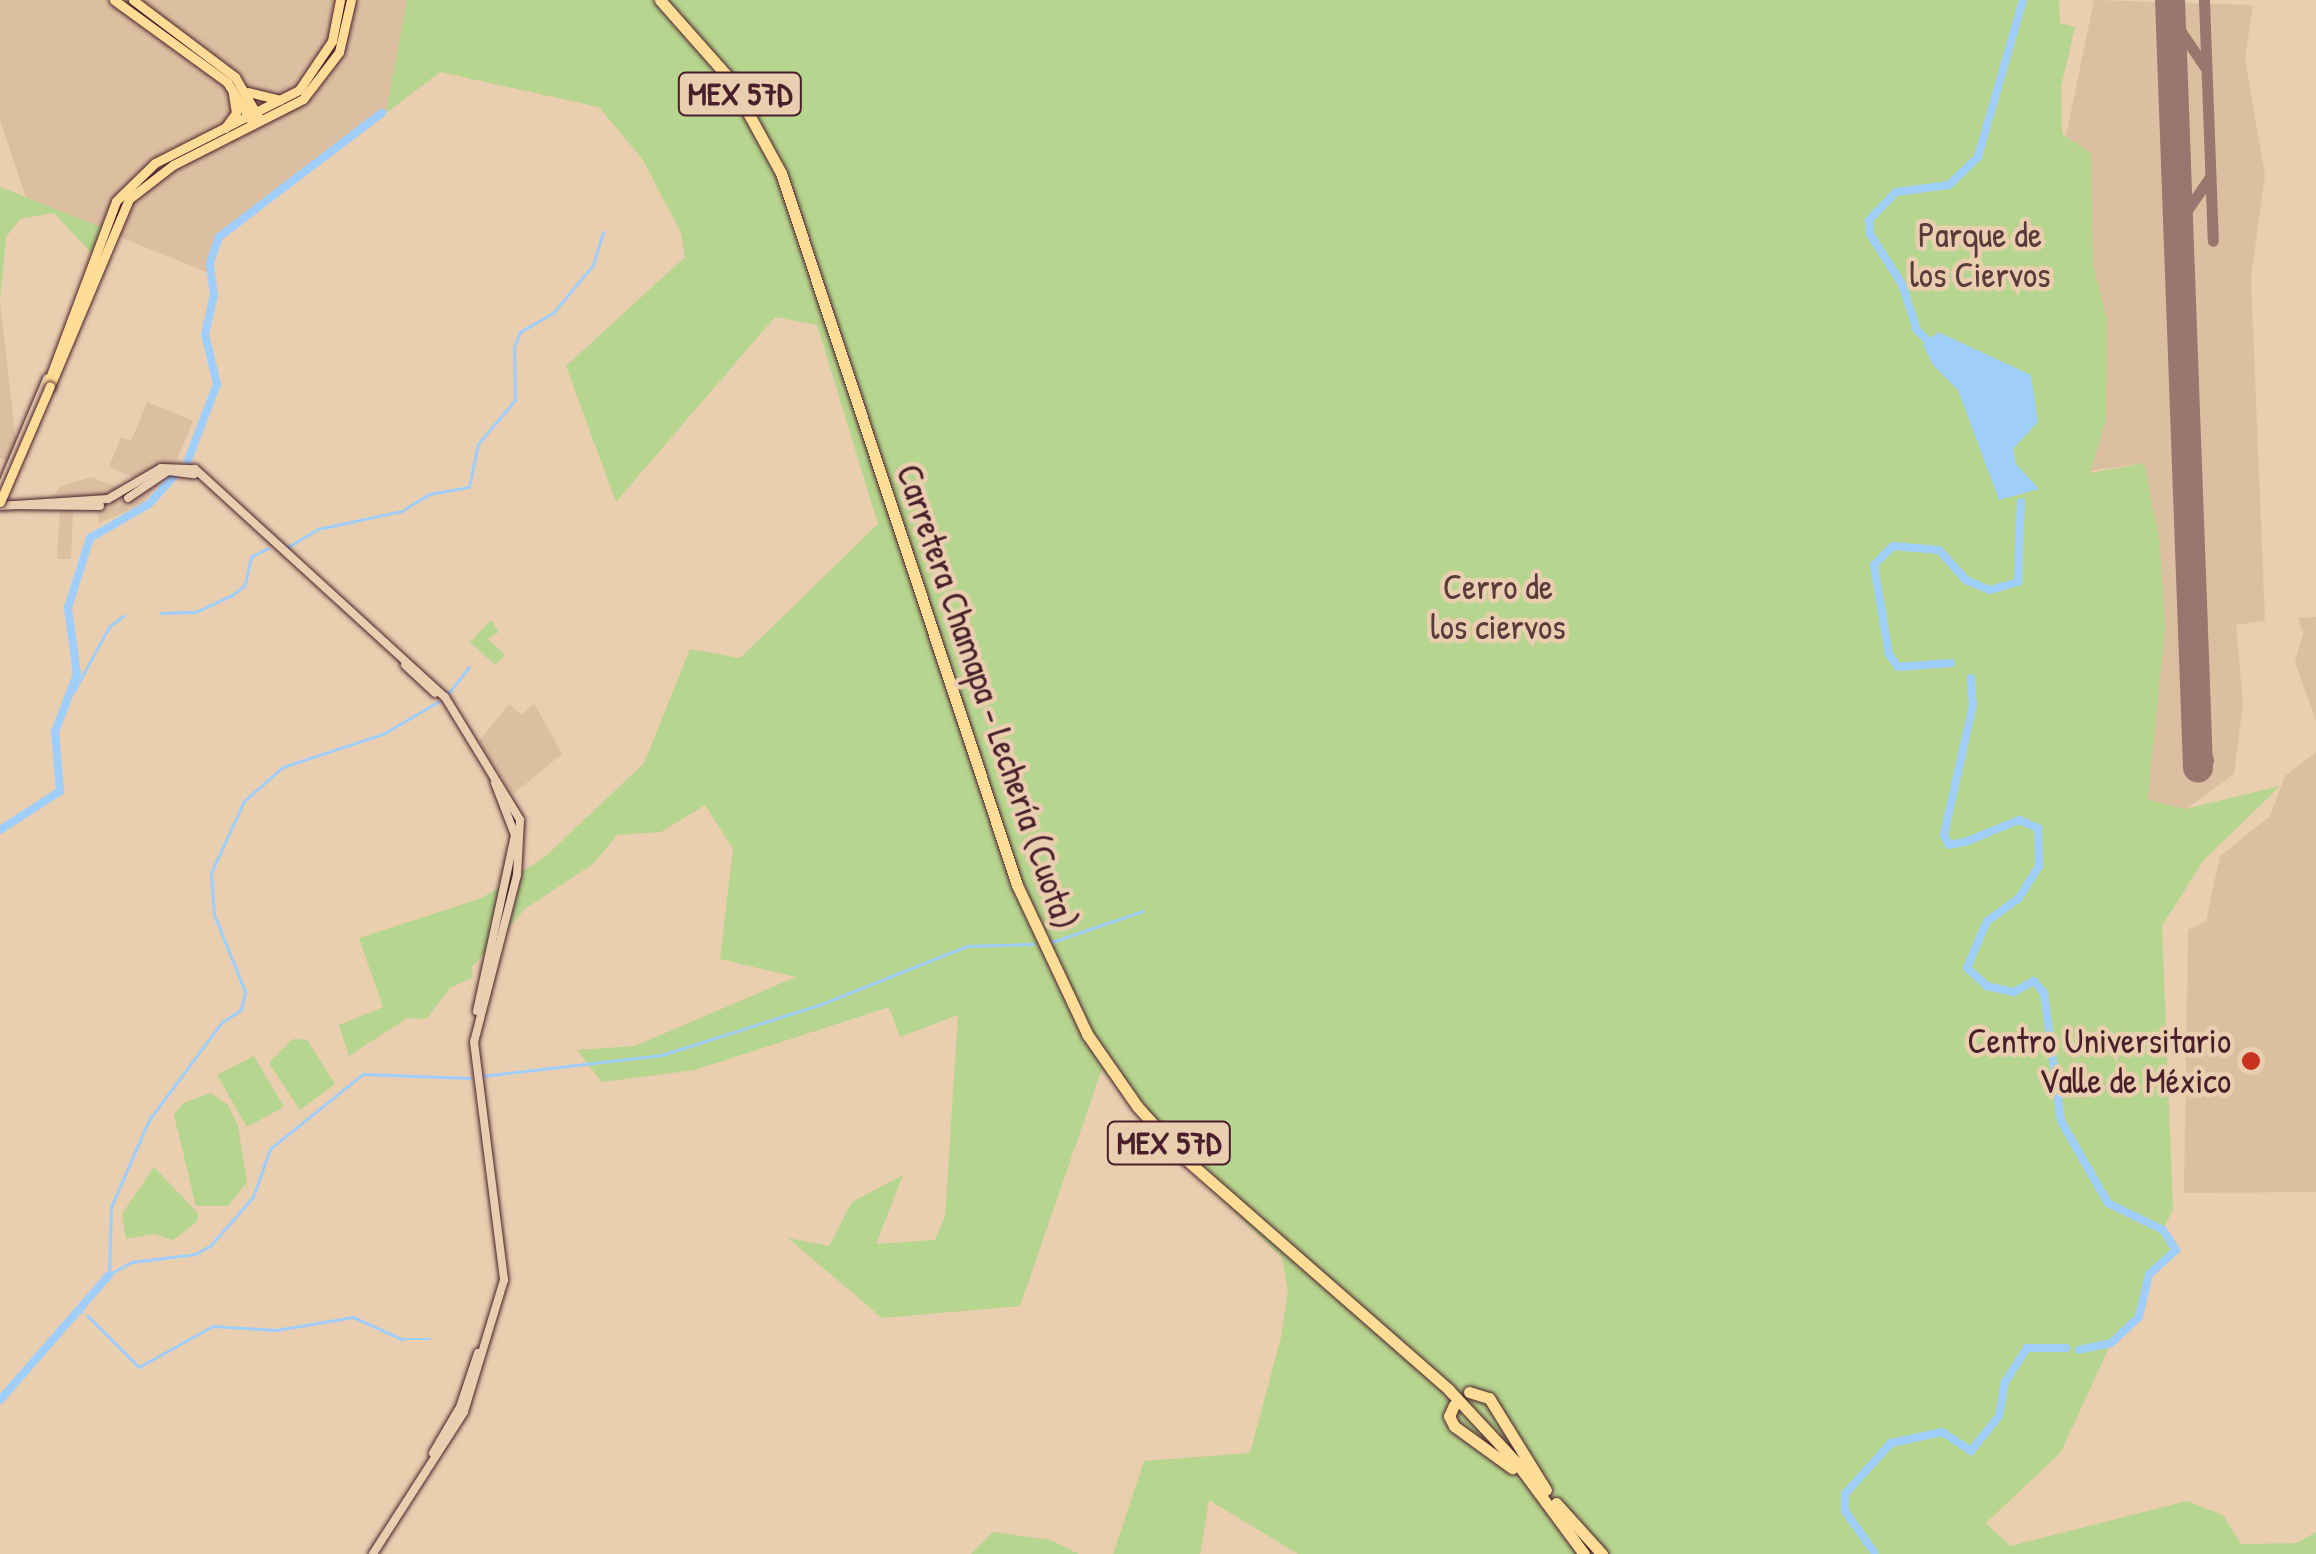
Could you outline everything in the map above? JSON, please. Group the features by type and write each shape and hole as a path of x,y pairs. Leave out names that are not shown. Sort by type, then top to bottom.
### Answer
{"highway":[{"name":"Carretera Chamapa - Lechería (Cuota)","path":"660,0 729,78 781,173 1040,944 1103,1060 1164,1137 1449,1390 1556,1503 1585,1554"},
{"name":"Carretera Chamapa - Lechería (Cuota)","path":"671,0 726,61 778,148 1022,881 1081,1011 1126,1083 1173,1139 1453,1387 1544,1492 1585,1554"},
{"path":"1469,1392 1489,1398 1544,1492"},
{"path":"1454,1405 1449,1416 1454,1426 1544,1492"},
{"path":"1556,1503 1602,1554"}],"main road":[{"path":"114,0 227,82 256,121"},
{"path":"134,0 243,87 266,101 288,98"},
{"path":"2,504 125,196 156,163 222,132 256,121 288,98 326,54 340,0"},
{"path":"125,196 173,165 303,99 330,67 352,0"},
{"path":"222,132 236,112 227,82"},
{"path":"243,87 256,121"},
{"path":"2,504 53,373"},
{"path":"2,504 24,435 53,373"},
{"path":"2,504 108,499 161,468 195,469 445,697 520,820 520,862 474,1042 504,1280 464,1412 371,1554"},
{"path":"2,504 112,504 159,475 192,473 442,700 511,811 509,878 469,1042 502,1270 460,1407 371,1554"},
{"path":"11,484 25,502"}],"shaded area":[{"path":"0,0 407,0 386,113 227,228 213,249 212,274 27,200 0,120"},
{"path":"2094,0 2253,5 2245,59 2265,175 2251,277 2265,621 2236,625 2243,704 2234,774 2186,809 2148,801 2165,630 2160,544 2144,463 2090,471 2106,420 2107,319 2093,264 2091,153 2066,136"},
{"path":"0,302 16,441 7,461 0,458"},
{"path":"147,402 193,421 175,464 143,481 109,467 121,437 131,441"},
{"path":"171,471 141,505 99,523 97,506 129,498"},
{"path":"91,477 129,492 50,503 59,487"},
{"path":"60,509 73,510 71,559 57,559"},
{"path":"2316,617 2316,721 2295,662 2303,633 2298,618"},
{"path":"534,703 562,754 513,794 479,741 509,704 522,715"},
{"name":"Centro Universitario Valle de México","path":"2316,752 2316,1192 2184,1193 2188,930 2206,921 2220,856 2270,816 2285,776"}],"green space":[{"name":"Cerro de los ciervos","path":"407,0 2059,0 2060,23 2075,27 2061,87 2062,134 2091,153 2093,264 2107,319 2106,420 2090,473 2144,463 2160,544 2165,630 2148,800 2185,809 2280,786 2203,861 2162,926 2173,1209 2163,1230 2176,1250 2149,1274 2139,1317 2111,1343 2061,1452 1986,1523 2010,1546 2187,1501 2223,1515 2241,1544 2297,1543 2316,1532 2316,1554 1298,1554 1209,1500 1200,1554 1113,1554 1144,1461 1250,1453 1281,1337 1288,1291 1282,1258 1146,1127 1102,1069 1020,1306 882,1318 788,1238 829,1246 852,1202 903,1175 876,1244 935,1240 945,1217 958,1015 900,1037 889,1007 695,1070 602,1082 577,1050 635,1046 796,977 720,959 733,849 705,805 661,832 617,835 593,864 525,909 472,967 473,977 450,988 426,1019 407,1018 349,1056 339,1025 383,1007 359,938 482,898 546,856 644,763 690,649 740,658 878,524 817,325 775,317 616,502 566,366 685,257 681,233 643,160 599,107 440,72 386,113"},
{"path":"0,187 103,228 94,256 54,213 20,219 6,237 0,302"},
{"path":"491,620 499,632 488,639 505,655 495,665 470,642"},
{"path":"293,1039 307,1040 335,1084 300,1110 269,1063"},
{"path":"254,1056 284,1107 247,1127 217,1075"},
{"path":"211,1093 228,1105 238,1126 247,1182 228,1206 196,1206 174,1115 183,1103"},
{"path":"154,1167 198,1213 197,1222 173,1240 154,1234 126,1239 122,1214"},
{"path":"993,1532 1051,1540 1079,1554 971,1554"}],"water":[{"path":"1938,332 2031,375 2038,422 2013,449 2016,464 2039,489 1999,500 1958,390 1933,365 1923,345"}],"waterway":[{"path":"1931,344 1917,330 1902,284 1870,234 1869,220 1896,192 1949,185 1978,157 2023,0"},
{"path":"188,460 217,384 205,334 214,296 210,263 219,237 382,113"},
{"path":"288,547 318,529 402,511 429,494 469,487 478,444 515,400 514,347 520,332 554,312 593,265 603,232"},
{"path":"0,830 60,791 55,732 77,674 68,608 90,538 149,504 174,476"},
{"path":"1951,663 1898,667 1889,654 1874,565 1893,546 1939,550 1966,580 1990,590 2018,582 2021,502"},
{"path":"161,613 196,612 231,596 245,585 251,557 268,548"},
{"path":"74,691 109,627 123,616"},
{"path":"448,694 469,667"},
{"path":"1971,678 1973,705 1944,835 1949,845 1965,842 2019,820 2038,828 2039,866 2019,898 1987,921 1967,968 1987,986 2014,992 2034,981 2044,993 2061,1121 2108,1203 2163,1230 2176,1250 2149,1274 2139,1317 2111,1343 2079,1350"},
{"path":"109,1275 111,1207 149,1120 222,1022 241,1010 245,992 214,915 211,873 244,801 283,767 383,734 438,702"},
{"path":"1052,942 1143,911"},
{"path":"483,1076 662,1055 822,1004 967,946 1033,944"},
{"path":"110,1274 132,1262 195,1254 210,1246 253,1197 270,1149 363,1074 470,1078"},
{"path":"0,1400 109,1275"},
{"path":"78,1310 82,1312"},
{"path":"88,1316 139,1367 213,1326 276,1330 353,1317 402,1339 430,1339"},
{"path":"1874,1552 1845,1511 1845,1494 1891,1443 1942,1432 1971,1451 1999,1416 2005,1382 2027,1348 2066,1348"}],"taxiway":[{"path":"2204,0 2213,241"},
{"path":"2171,17 2205,67"},
{"path":"2173,55 2176,40 2184,39"},
{"path":"2179,222 2210,177"},
{"path":"2177,184 2180,199 2191,202"},
{"path":"2197,728 2208,760 2196,760 2198,748"}],"runway":[{"path":"2170,0 2198,767"}],"place":[{"name":"Centro Universitario Valle de México","path":"2251,1061"}],"park label":[{"name":"Parque de los Ciervos","path":"1980,255"}]}
